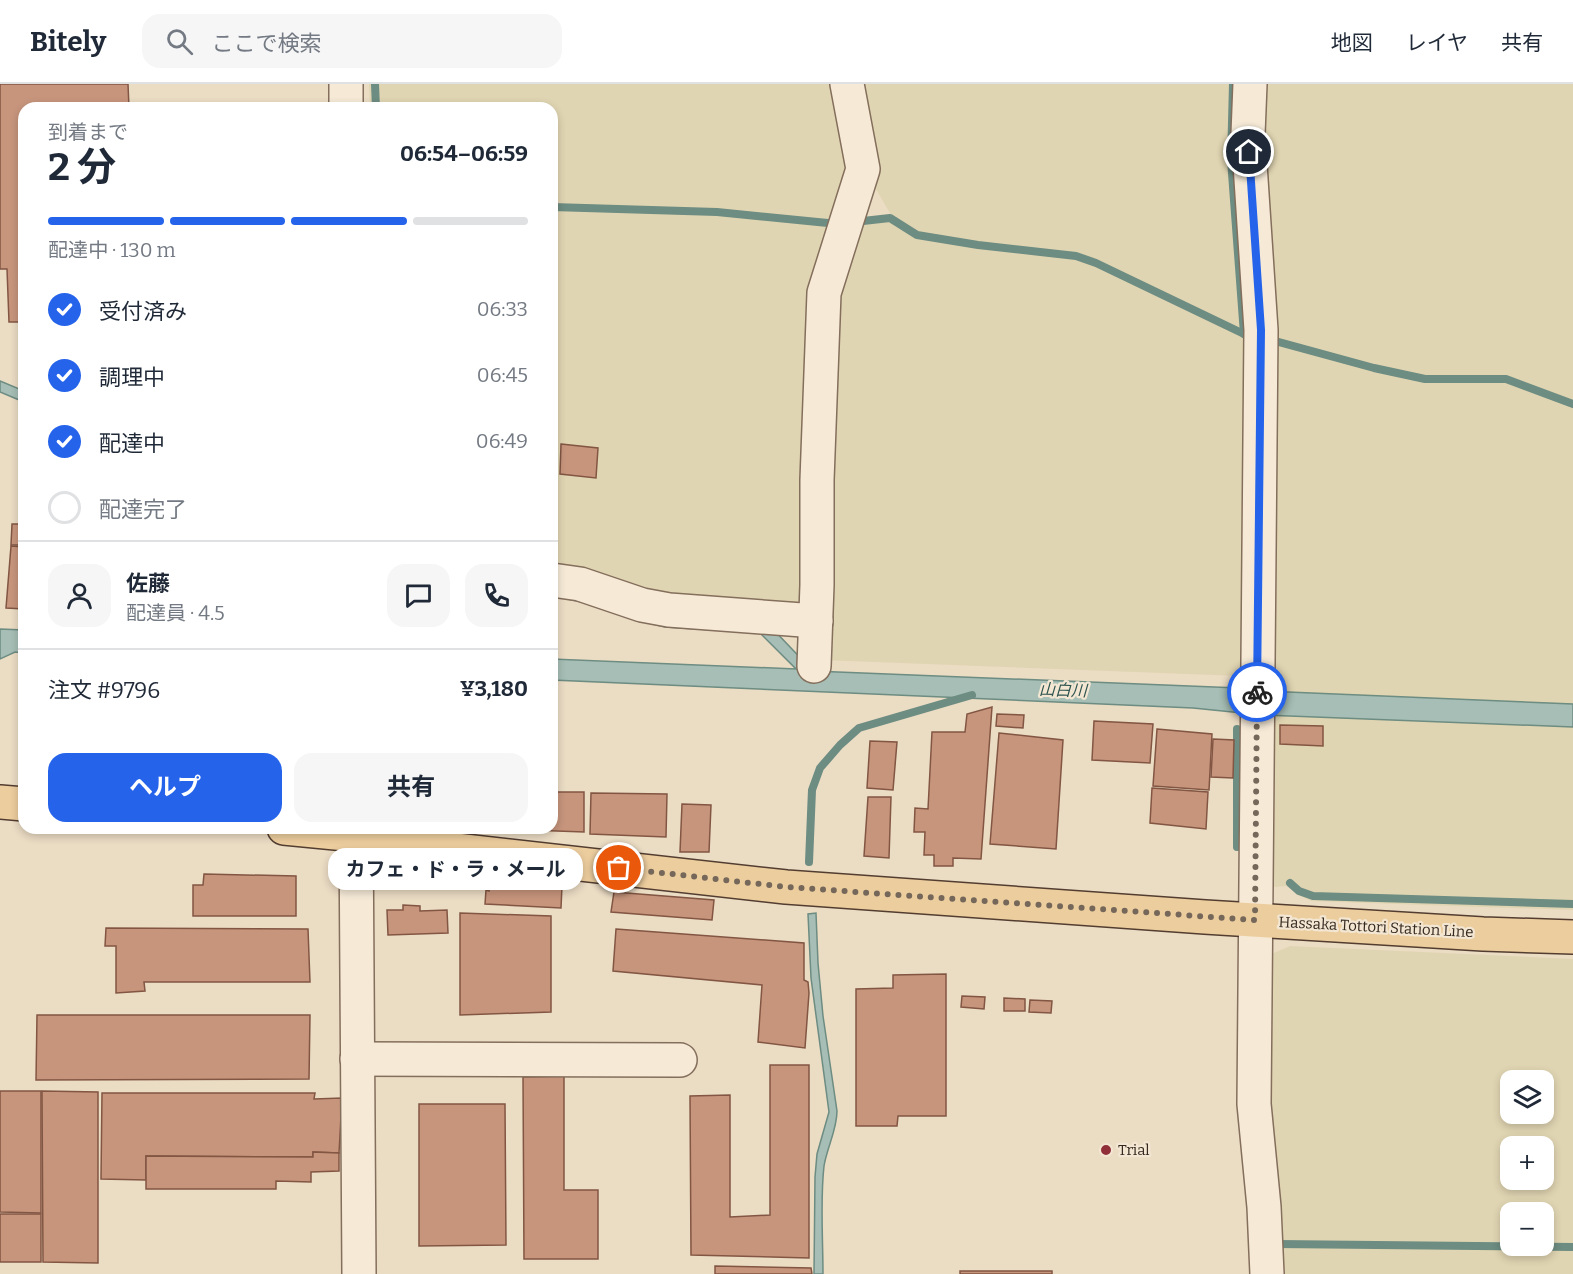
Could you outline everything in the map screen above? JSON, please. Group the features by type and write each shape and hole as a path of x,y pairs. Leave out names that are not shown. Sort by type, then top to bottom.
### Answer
{"main road":[{"path":"0,802 18,804"},
{"name":"Hassaka Tottori Station Line","path":"370,834 429,847 786,887 1255,920 1483,934 1573,937"}],"street":[{"path":"346,84 346,102"},
{"path":"814,666 817,480 824,293 863,169 847,84"},
{"path":"1250,84 1248,134 1261,330 1254,1104 1264,1207 1267,1274"},
{"path":"558,581 580,584 642,605 669,610 816,621"},
{"path":"356,834 359,1274"},
{"path":"357,1059 680,1060"}],"shaded area":[{"path":"369,84 840,84 853,152 818,291 811,604 714,607 558,572 558,102 370,102"},
{"path":"855,84 1238,84 1247,286 1247,403 1240,676 822,660 833,293 855,225 885,222 891,215 873,184"},
{"path":"1261,84 1573,84 1573,910 1311,901 1296,894 1287,886 1274,887 1266,877"},
{"path":"1290,946 1573,959 1573,1274 1273,1274 1258,960"}],"water":[{"path":"0,381 18,388 18,400 0,392"},
{"name":"山白川","path":"558,597 768,624 813,671 1573,704 1573,727 1262,715 1193,708 558,680 558,659 796,669 760,633 665,627 633,619 591,604"},
{"path":"0,629 18,630 18,652 0,659"},
{"path":"816,913 823,1016 837,1111 824,1166 823,1274 814,1274 815,1177 817,1154 829,1112 811,978 808,914"}],"building":[{"path":"0,84 128,84 129,102 18,102 18,322 9,322 7,269 0,269"},
{"path":"561,444 598,448 596,478 560,474"},
{"path":"12,524 18,524 18,545 11,545"},
{"path":"11,546 18,547 18,609 6,608"},
{"path":"992,707 981,859 953,858 953,866 934,866 934,855 924,855 925,832 914,832 915,808 928,809 932,732 965,732 967,714"},
{"path":"997,714 1024,715 1023,728 996,726"},
{"path":"1094,721 1153,724 1150,763 1092,760"},
{"path":"1280,725 1323,726 1323,746 1280,744"},
{"path":"1157,729 1212,734 1209,790 1153,786"},
{"path":"999,733 1063,740 1056,849 990,844"},
{"path":"1213,739 1234,740 1233,778 1211,777"},
{"path":"870,741 897,742 893,790 867,788"},
{"path":"1152,788 1208,792 1206,829 1150,823"},
{"path":"558,792 584,792 584,832 558,831"},
{"path":"591,793 667,794 666,837 590,834"},
{"path":"868,797 891,797 889,858 864,856"},
{"path":"682,804 711,805 709,852 680,852"},
{"path":"204,874 296,876 296,916 193,916 193,885 203,885"},
{"path":"490,880 562,886 561,908 485,904 486,890 489,891"},
{"path":"614,892 714,900 712,920 611,912"},
{"path":"403,905 420,906 420,911 447,910 448,933 388,935 387,910 403,910"},
{"path":"460,913 551,916 551,1012 460,1015"},
{"path":"106,928 308,929 310,982 144,982 145,991 116,993 116,946 105,946"},
{"path":"616,929 804,943 804,980 808,982 809,993 805,1048 758,1042 762,985 613,971"},
{"path":"946,974 946,1116 898,1116 897,1126 856,1126 856,989 893,988 893,975"},
{"path":"962,996 985,997 984,1009 961,1007"},
{"path":"1004,998 1025,999 1025,1011 1004,1011"},
{"path":"1030,1000 1052,1001 1051,1013 1029,1012"},
{"path":"37,1015 310,1015 309,1079 36,1080"},
{"path":"770,1065 809,1065 809,1258 691,1255 690,1096 730,1095 730,1217 770,1215"},
{"path":"564,1076 564,1190 598,1190 598,1259 524,1259 523,1077"},
{"path":"0,1091 41,1091 41,1213 0,1212"},
{"path":"42,1091 98,1092 98,1263 43,1262"},
{"path":"102,1093 315,1093 314,1099 342,1098 339,1153 313,1152 313,1157 146,1156 146,1180 101,1179"},
{"path":"419,1104 505,1104 506,1245 419,1246"},
{"path":"313,1152 339,1153 339,1171 311,1172 311,1182 276,1181 276,1189 146,1189 146,1156 313,1157"},
{"path":"0,1214 41,1214 41,1262 0,1262"},
{"path":"715,1266 811,1268 812,1274 715,1274"},
{"path":"960,1271 1052,1271 1052,1274 960,1274"}],"waterway":[{"path":"375,84 376,102"},
{"path":"1233,84 1231,160 1244,334"},
{"path":"558,207 717,212 838,224"},
{"path":"854,222 890,218 917,235 978,245 1076,256 1096,263 1244,334 1255,336"},
{"path":"1268,339 1374,368 1425,379 1506,379 1573,404"},
{"path":"809,862 812,790 820,768 840,745 859,728 972,695"},
{"path":"1237,729 1237,847"},
{"path":"1290,883 1299,891 1313,896 1573,904"},
{"path":"1276,1244 1573,1247"}],"way so far":[{"path":"619,868 786,887 1255,920 1257,692"}],"place":[{"name":"カフェ・ド・ラ・メール","path":"619,868"},
{"name":"Trial","path":"1106,1150"}],"route":[{"path":"1249,152 1261,330 1257,692"}]}
